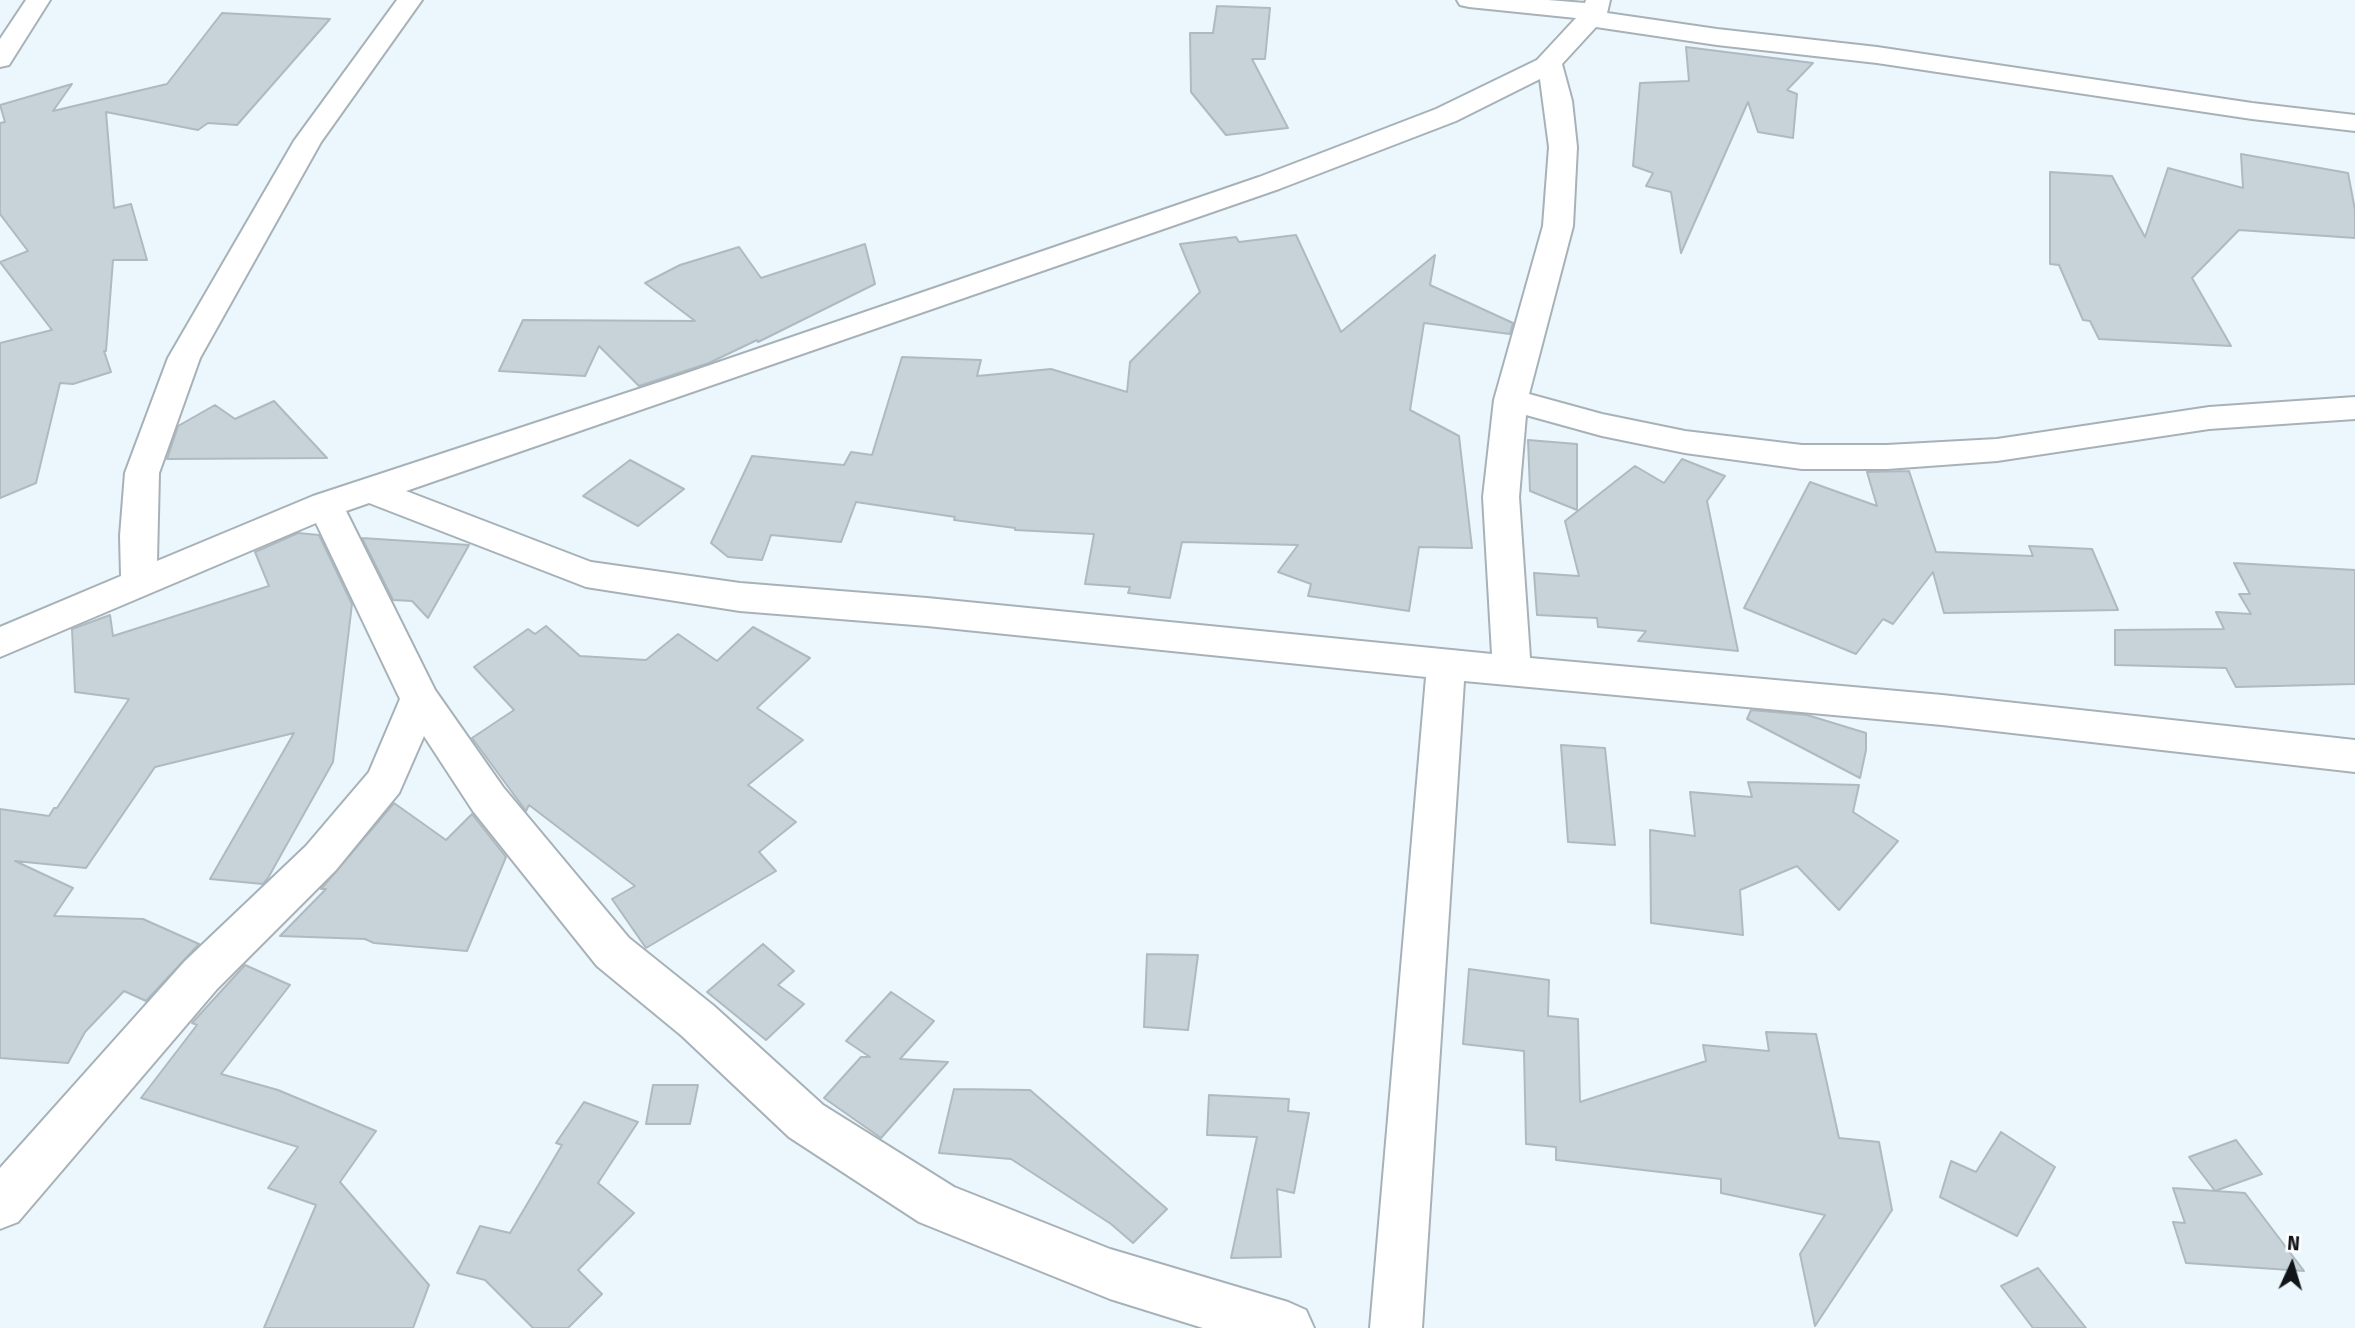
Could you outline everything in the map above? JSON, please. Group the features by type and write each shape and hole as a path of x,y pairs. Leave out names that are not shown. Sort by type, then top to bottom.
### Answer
{"street":[{"path":"0,59 38,0"},
{"path":"140,584 138,536 142,473 184,358 308,141 410,0"},
{"path":"1469,0 1594,10 1717,37 1877,55 2252,111 2355,123"},
{"path":"0,643 325,505 693,382 1269,183 1446,115 1549,62 1594,10"},
{"path":"1512,671 1501,497 1511,400 1558,226 1563,147 1558,100 1549,62"},
{"path":"1511,400 1602,425 1685,442 1802,457 1887,457 1997,450 2209,418 2355,408"},
{"path":"370,490 586,574 740,597 927,612 1512,671 1942,710 2355,756"},
{"path":"325,505 421,699 488,799 613,951 698,1021 806,1121 937,1205 1110,1274 1288,1328"},
{"path":"1395,1328 1446,664"},
{"path":"0,1205 201,975 321,858 385,781 421,699"}],"building":[{"path":"1217,6 1270,8 1265,59 1252,59 1288,128 1226,135 1191,92 1190,33 1213,33"},
{"path":"222,13 330,19 237,125 208,123 198,130 106,112 114,208 131,204 147,260 113,260 104,351 111,372 73,384 60,383 36,483 0,498 0,343 52,330 0,262 28,251 0,214 0,123 5,122 0,105 72,84 53,111 167,84"},
{"path":"1686,47 1813,63 1787,90 1797,94 1793,138 1758,132 1748,102 1681,253 1671,192 1646,186 1653,173 1633,166 1640,83 1689,81"},
{"path":"2241,154 2348,173 2355,210 2355,238 2239,230 2192,278 2231,346 2099,339 2090,321 2083,320 2059,265 2050,264 2050,172 2112,176 2145,237 2168,168 2243,188"},
{"path":"1296,235 1341,332 1435,255 1430,285 1513,323 1510,334 1424,323 1410,410 1459,436 1472,548 1419,547 1409,611 1308,596 1311,584 1278,572 1298,545 1182,542 1170,598 1128,593 1130,587 1085,584 1094,534 1015,530 954,520 955,517 856,502 841,542 771,535 762,560 728,557 711,543 752,456 844,465 851,452 872,455 902,357 981,360 977,376 1051,369 1127,392 1130,362 1200,292 1180,244 1236,237 1239,242"},
{"path":"865,244 875,284 709,363 639,386 599,346 585,376 499,371 523,320 695,321 645,283 680,265 739,247 761,278"},
{"path":"274,401 327,458 167,459 178,426 215,405 235,419"},
{"path":"1528,440 1577,444 1577,510 1530,491"},
{"path":"1682,459 1725,476 1707,501 1738,651 1638,641 1646,631 1598,627 1597,618 1537,615 1534,573 1579,576 1565,521 1635,466 1664,483"},
{"path":"630,460 684,489 638,526 583,496"},
{"path":"1909,471 1936,552 2033,556 2029,546 2092,549 2118,610 1944,613 1933,572 1893,624 1883,619 1856,654 1744,608 1810,482 1877,506 1867,472"},
{"path":"298,533 319,535 352,604 333,762 268,878 263,884 210,879 294,733 155,767 86,868 15,861 73,888 54,916 143,919 199,944 146,1001 124,991 85,1032 68,1063 0,1058 0,809 49,816 129,699 75,692 72,629 110,615 113,636 269,586 255,552"},
{"path":"362,538 469,545 428,618 412,601 393,600"},
{"path":"2234,563 2355,570 2355,684 2236,687 2226,668 2115,665 2115,630 2224,629 2216,612 2251,614 2239,594 2250,594"},
{"path":"546,626 580,656 646,660 678,634 717,661 753,627 810,658 757,708 803,740 748,785 796,822 759,852 776,871 646,948 612,899 635,886 529,805 526,811 472,738 514,710 474,667 528,629 535,634"},
{"path":"1751,710 1807,715 1866,733 1866,750 1860,778 1747,719"},
{"path":"1561,745 1605,748 1615,845 1568,842"},
{"path":"1748,782 1859,785 1853,812 1898,841 1839,910 1797,866 1740,890 1743,935 1651,923 1650,830 1695,836 1690,792 1752,797"},
{"path":"394,803 446,840 472,814 506,857 467,951 374,943 365,939 280,936 326,889 321,889"},
{"path":"763,944 794,971 778,985 804,1004 766,1040 707,992"},
{"path":"1147,954 1198,955 1188,1030 1144,1027"},
{"path":"245,965 290,985 221,1074 278,1090 376,1131 340,1182 429,1285 413,1328 264,1328 316,1205 268,1188 298,1147 141,1098 197,1025 192,1023"},
{"path":"1469,969 1549,980 1548,1016 1578,1019 1580,1102 1706,1061 1703,1045 1769,1051 1766,1032 1816,1034 1839,1138 1879,1142 1892,1210 1815,1326 1800,1254 1825,1215 1721,1193 1721,1179 1556,1160 1556,1147 1526,1144 1524,1051 1463,1044"},
{"path":"891,992 934,1021 900,1059 948,1062 881,1138 824,1098 861,1057 870,1057 846,1041"},
{"path":"653,1085 698,1085 690,1124 646,1124"},
{"path":"954,1089 1030,1090 1167,1209 1133,1243 1111,1224 1011,1159 939,1153"},
{"path":"1209,1095 1289,1099 1288,1111 1309,1113 1294,1193 1277,1189 1281,1257 1231,1258 1257,1137 1207,1135"},
{"path":"584,1102 638,1122 598,1183 634,1213 578,1270 602,1294 568,1328 533,1328 485,1280 457,1273 480,1226 510,1233 562,1145 556,1143"},
{"path":"2001,1132 2055,1167 2017,1236 1940,1197 1951,1161 1976,1172"},
{"path":"2236,1140 2262,1174 2215,1191 2189,1157"},
{"path":"2173,1188 2245,1193 2304,1271 2186,1263 2173,1222 2185,1223"},
{"path":"2038,1268 2086,1328 2033,1328 2001,1286"}]}
